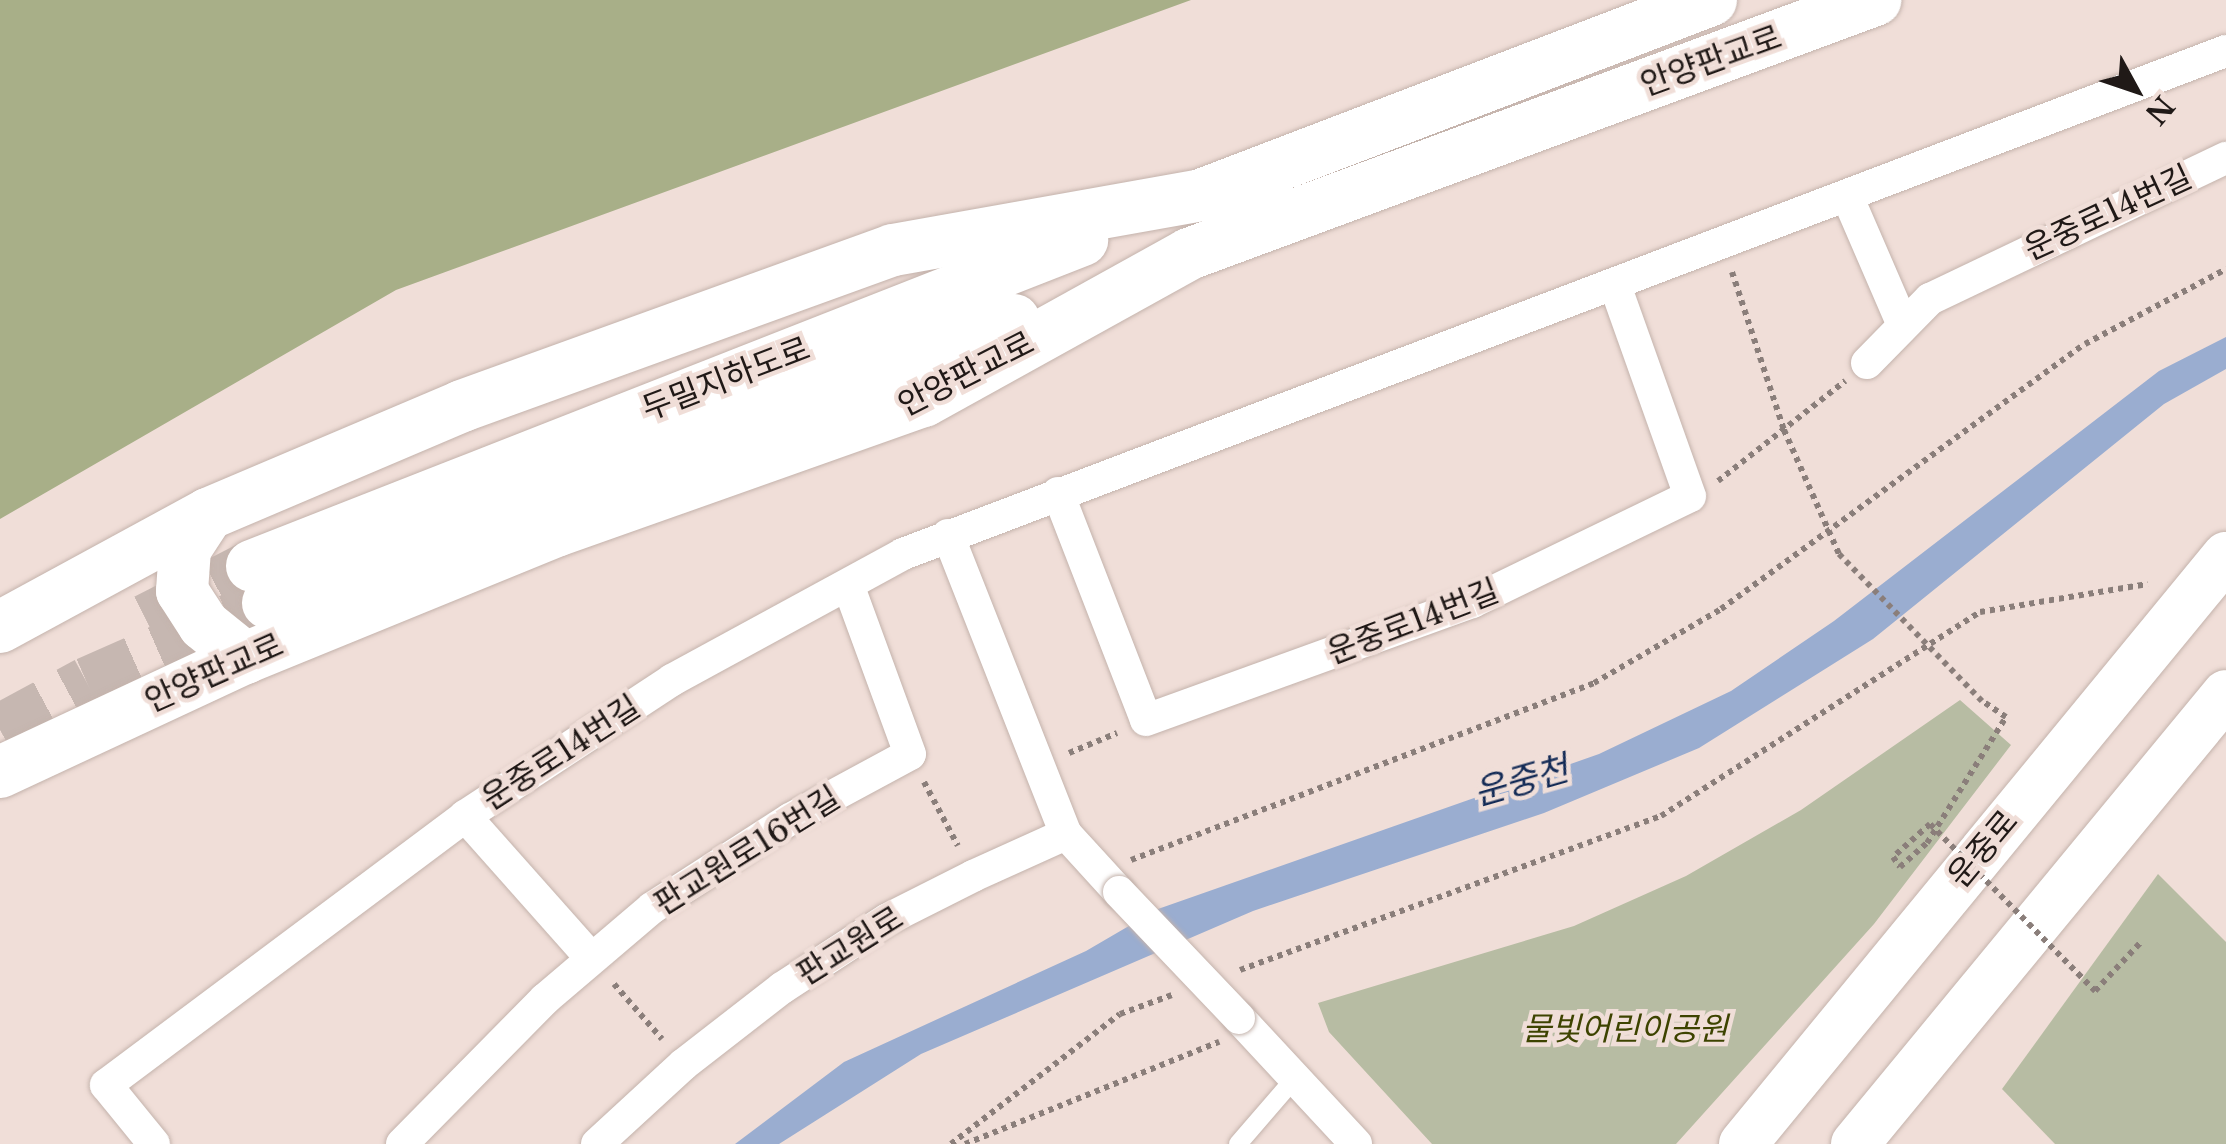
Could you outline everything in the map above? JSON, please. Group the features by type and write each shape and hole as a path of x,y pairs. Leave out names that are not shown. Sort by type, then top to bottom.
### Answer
{"main road":[{"name":"안양판교로","path":"0,627 208,514 462,406 892,250 1200,195 1711,0"},
{"name":"안양판교로","path":"0,772 245,658 556,530 924,400 1189,254 1876,0"},
{"name":"두밀지하도로","path":"1189,254 260,585 1200,195"},
{"path":"208,514 185,550 182,591 204,625 245,658"},
{"name":"운중로","path":"1743,1144 2219,564"},
{"path":"1855,1144 2226,694"}],"street":[{"name":"운중로14번길","path":"154,1144 106,1085 465,816 672,680 848,585 948,535 1058,492 1723,248 2226,51"},
{"name":"운중로14번길","path":"1867,363 1902,323 1967,278 2226,158"},
{"path":"1848,198 1902,323"},
{"path":"1615,285 1690,496"},
{"path":"1058,492 1146,720"},
{"name":"운중로14번길","path":"1146,720 1472,602 1690,496"},
{"path":"948,535 1066,834 1356,1144"},
{"path":"848,585 910,754"},
{"name":"판교원로16번길","path":"402,1144 590,957 716,864 910,754"},
{"path":"465,816 590,957"},
{"name":"판교원로","path":"597,1144 684,1064 888,919 1066,834"}],"lane":[{"path":"1238,1144 1295,1078"}],"path":[{"path":"1723,248 1784,430 1838,554 1982,700 2006,717 1927,844 1900,867 1892,857 1930,824 2095,990 2141,942"},
{"path":"1110,882 1594,683 1721,610 2085,344 2226,269"},
{"path":"1690,496 1737,471 1867,363"},
{"path":"1232,973 1661,816 1980,612 2219,564"},
{"path":"1040,766 1146,720"},
{"path":"910,754 973,876"},
{"path":"590,957 684,1064"},
{"path":"951,1144 1120,1014 1176,994"},
{"path":"965,1144 1244,1024"}],"green space":[{"path":"0,0 1191,0 396,290 0,519"},
{"name":"물빛어린이공원","path":"1960,700 2011,745 1874,924 1676,1144 1432,1144 1329,1032 1318,1003 1574,926 1686,876 1801,810"},
{"path":"2158,874 2226,942 2226,1144 2055,1144 2002,1089"}],"water":[{"path":"2226,337 2226,369 2164,404 1873,639 1699,748 1544,813 1253,911 921,1054 779,1144 735,1144 844,1062 1086,951 1158,909 1599,754 1731,691 1834,621 2159,371"}],"tunnel":[{"path":"146,620 252,566"},
{"path":"0,730 87,683 268,603"}],"water label":[{"name":"운중천","path":"1521,781"}]}
